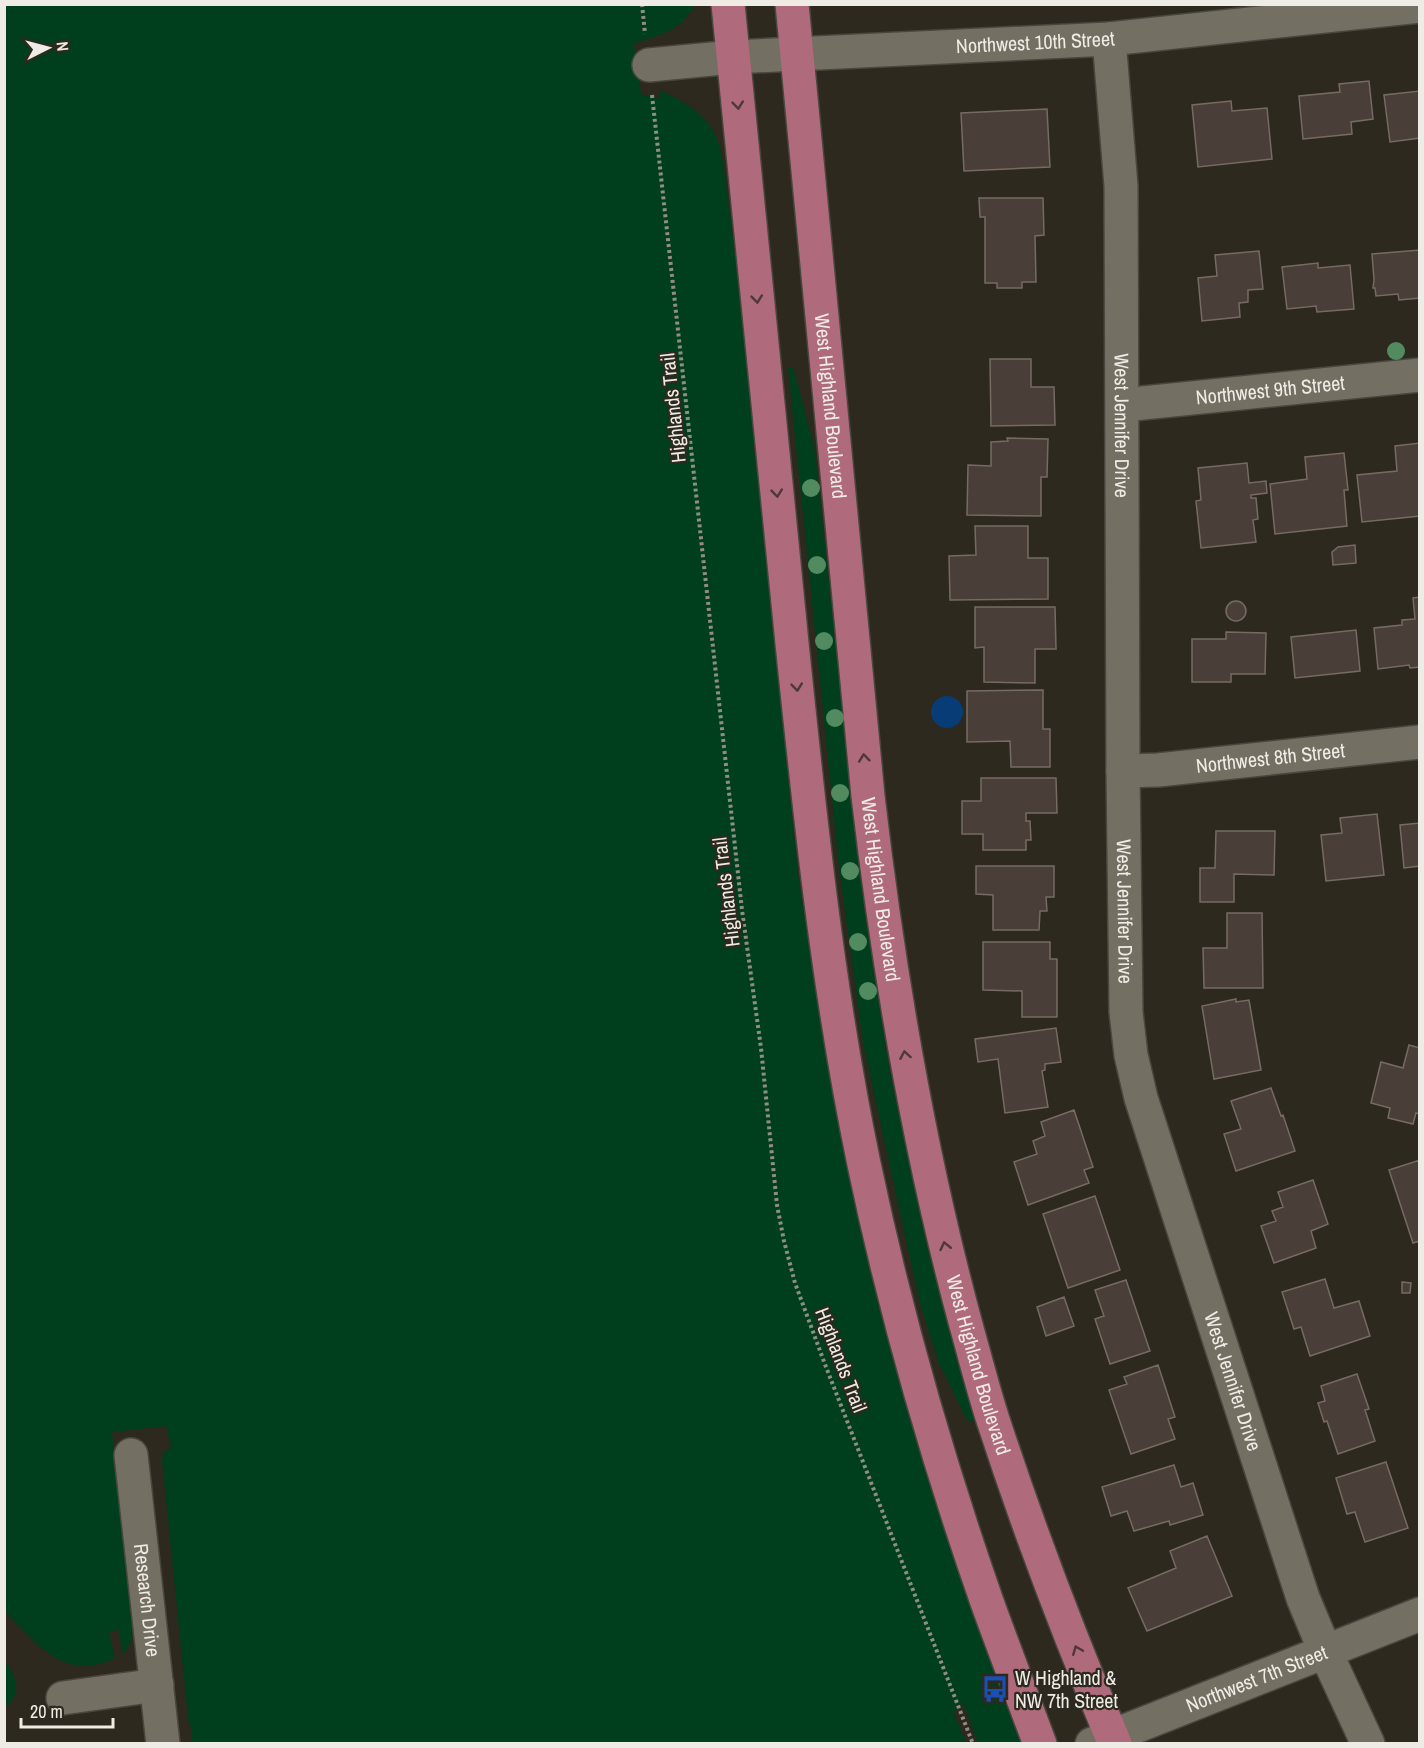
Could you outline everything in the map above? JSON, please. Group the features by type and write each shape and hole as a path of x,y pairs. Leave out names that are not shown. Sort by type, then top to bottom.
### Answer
{"main road":[{"path":"728,4 808,792 823,926 843,1048 864,1164 892,1286 920,1391 987,1603 1040,1743"},
{"name":"West Highland Boulevard","path":"792,4 868,796 881,906 914,1109 949,1262 992,1418 1106,1741"}],"street":[{"name":"Northwest 10th Street","path":"649,65 797,53 1109,39 1419,6"},
{"name":"West Jennifer Drive","path":"1109,39 1121,162 1122,771 1126,1012 1131,1055 1141,1098 1303,1598 1368,1743"},
{"name":"Northwest 9th Street","path":"1122,405 1419,375"},
{"name":"Northwest 8th Street","path":"1122,771 1158,770 1419,742"},
{"name":"Research Drive","path":"131,1455 163,1743"},
{"name":"Northwest 7th Street","path":"1106,1741 1419,1614"},
{"path":"63,1698 157,1685"}],"path":[{"name":"Highlands Trail","path":"642,4 742,910 780,1223 795,1283 973,1743"}],"green space":[{"path":"4,5 695,5 682,22 669,31 634,44 641,94 660,99 659,90 681,101 706,121 719,144 725,173 743,322 753,449 757,461 798,875 830,1075 847,1159 921,1452 966,1590 1024,1743 978,1743 963,1703 954,1713 966,1743 190,1743 192,1727 188,1718 162,1460 163,1453 171,1447 166,1426 112,1432 133,1630 130,1643 125,1651 122,1654 119,1629 109,1633 115,1658 81,1666 66,1663 40,1647 5,1611"},
{"path":"793,367 814,445 864,908 888,1062 926,1242 975,1420 968,1422 938,1361 920,1304 863,1043 839,868 788,368"},
{"path":"4,1661 15,1678 16,1685 14,1697 5,1707"}],"water":[{"path":"947,696 959,700 963,712 959,724 947,728 935,724 931,712 935,700"}],"building":[{"path":"1369,81 1373,119 1351,122 1352,134 1303,139 1299,96 1340,92 1339,84"},
{"path":"1420,91 1420,138 1390,142 1384,95"},
{"path":"1231,101 1232,111 1267,108 1272,159 1198,167 1192,105"},
{"path":"1047,109 1050,167 964,171 961,113"},
{"path":"979,198 1043,198 1044,235 1035,236 1036,282 1022,282 1022,288 997,288 997,283 985,283 985,217 980,217"},
{"path":"1420,250 1420,298 1399,300 1398,294 1376,296 1375,288 1373,288 1372,254"},
{"path":"1259,251 1263,289 1248,290 1248,302 1239,303 1240,317 1202,321 1198,278 1217,276 1215,255"},
{"path":"1318,263 1318,268 1350,265 1354,309 1317,312 1316,306 1287,309 1282,267"},
{"path":"990,359 1031,359 1031,387 1054,387 1055,425 991,426"},
{"path":"1007,438 1048,439 1047,477 1041,477 1041,516 967,515 968,465 991,466 991,442 1008,441"},
{"path":"1420,443 1420,516 1362,522 1357,475 1397,471 1395,446"},
{"path":"1344,453 1348,490 1344,490 1347,526 1275,534 1270,484 1307,479 1305,457"},
{"path":"1247,463 1249,483 1266,481 1267,493 1251,495 1251,498 1256,498 1258,519 1253,520 1256,542 1201,548 1196,501 1201,500 1198,468"},
{"path":"975,526 1028,526 1028,558 1048,558 1048,599 950,600 949,556 976,555"},
{"path":"1355,545 1356,563 1333,565 1332,552 1338,547"},
{"path":"1420,597 1420,667 1410,668 1409,665 1378,669 1374,628 1402,625 1402,620 1415,619 1413,598"},
{"path":"1236,601 1243,604 1246,611 1243,618 1236,621 1229,618 1226,611 1229,604"},
{"path":"975,607 1055,607 1056,649 1035,649 1035,683 984,682 984,647 975,648"},
{"path":"1356,630 1360,671 1295,678 1291,637"},
{"path":"1226,632 1266,633 1265,674 1231,674 1231,682 1192,682 1192,639 1226,639"},
{"path":"1043,690 1043,729 1050,729 1050,767 1011,767 1010,741 967,742 967,691"},
{"path":"981,778 1056,778 1057,813 1026,813 1026,821 1030,821 1031,840 1026,840 1026,850 983,850 983,834 962,834 962,801 981,801"},
{"path":"1377,814 1384,875 1326,881 1321,835 1342,833 1340,818"},
{"path":"1420,823 1420,866 1404,868 1400,825"},
{"path":"1216,831 1275,831 1274,875 1234,874 1234,902 1200,902 1200,868 1215,868"},
{"path":"976,866 1054,866 1054,897 1046,897 1047,911 1040,911 1039,930 993,930 993,895 976,894"},
{"path":"1227,913 1262,913 1263,988 1204,988 1203,948 1227,948"},
{"path":"983,942 1050,942 1050,959 1057,959 1057,1017 1022,1017 1022,991 983,990"},
{"path":"1236,999 1236,1002 1249,1000 1261,1070 1214,1079 1202,1006"},
{"path":"1056,1028 1061,1062 1045,1064 1045,1070 1042,1071 1048,1107 1005,1113 998,1059 978,1062 975,1039"},
{"path":"1409,1045 1420,1048 1420,1114 1416,1113 1413,1124 1388,1118 1390,1108 1371,1103 1381,1062 1403,1068"},
{"path":"1271,1088 1295,1151 1236,1171 1224,1134 1241,1129 1231,1101"},
{"path":"1074,1110 1093,1167 1084,1170 1089,1183 1028,1205 1014,1162 1037,1154 1033,1141 1045,1136 1041,1122"},
{"path":"1420,1160 1420,1241 1413,1243 1389,1170"},
{"path":"1313,1180 1328,1224 1311,1231 1316,1248 1274,1263 1261,1226 1276,1221 1272,1211 1283,1207 1278,1192"},
{"path":"1095,1196 1120,1270 1068,1288 1043,1214"},
{"path":"1325,1279 1334,1308 1359,1301 1370,1336 1310,1356 1301,1327 1294,1329 1282,1292"},
{"path":"1126,1280 1150,1351 1110,1364 1095,1319 1104,1316 1095,1290"},
{"path":"1402,1282 1411,1283 1410,1293 1402,1293"},
{"path":"1064,1297 1074,1326 1046,1336 1037,1307"},
{"path":"1158,1365 1175,1417 1168,1419 1175,1439 1131,1454 1109,1390 1127,1384 1124,1377"},
{"path":"1357,1374 1369,1409 1365,1410 1375,1441 1338,1454 1327,1421 1324,1422 1318,1403 1325,1401 1321,1386"},
{"path":"1386,1462 1408,1528 1365,1542 1355,1512 1347,1514 1336,1478"},
{"path":"1174,1465 1181,1487 1193,1483 1203,1515 1170,1525 1169,1521 1134,1531 1127,1511 1111,1516 1102,1487"},
{"path":"1207,1536 1232,1596 1147,1631 1128,1588 1176,1568 1170,1551"}],"place":[{"name":"W Highland & NW 7th Street","path":"995,1689"}]}
